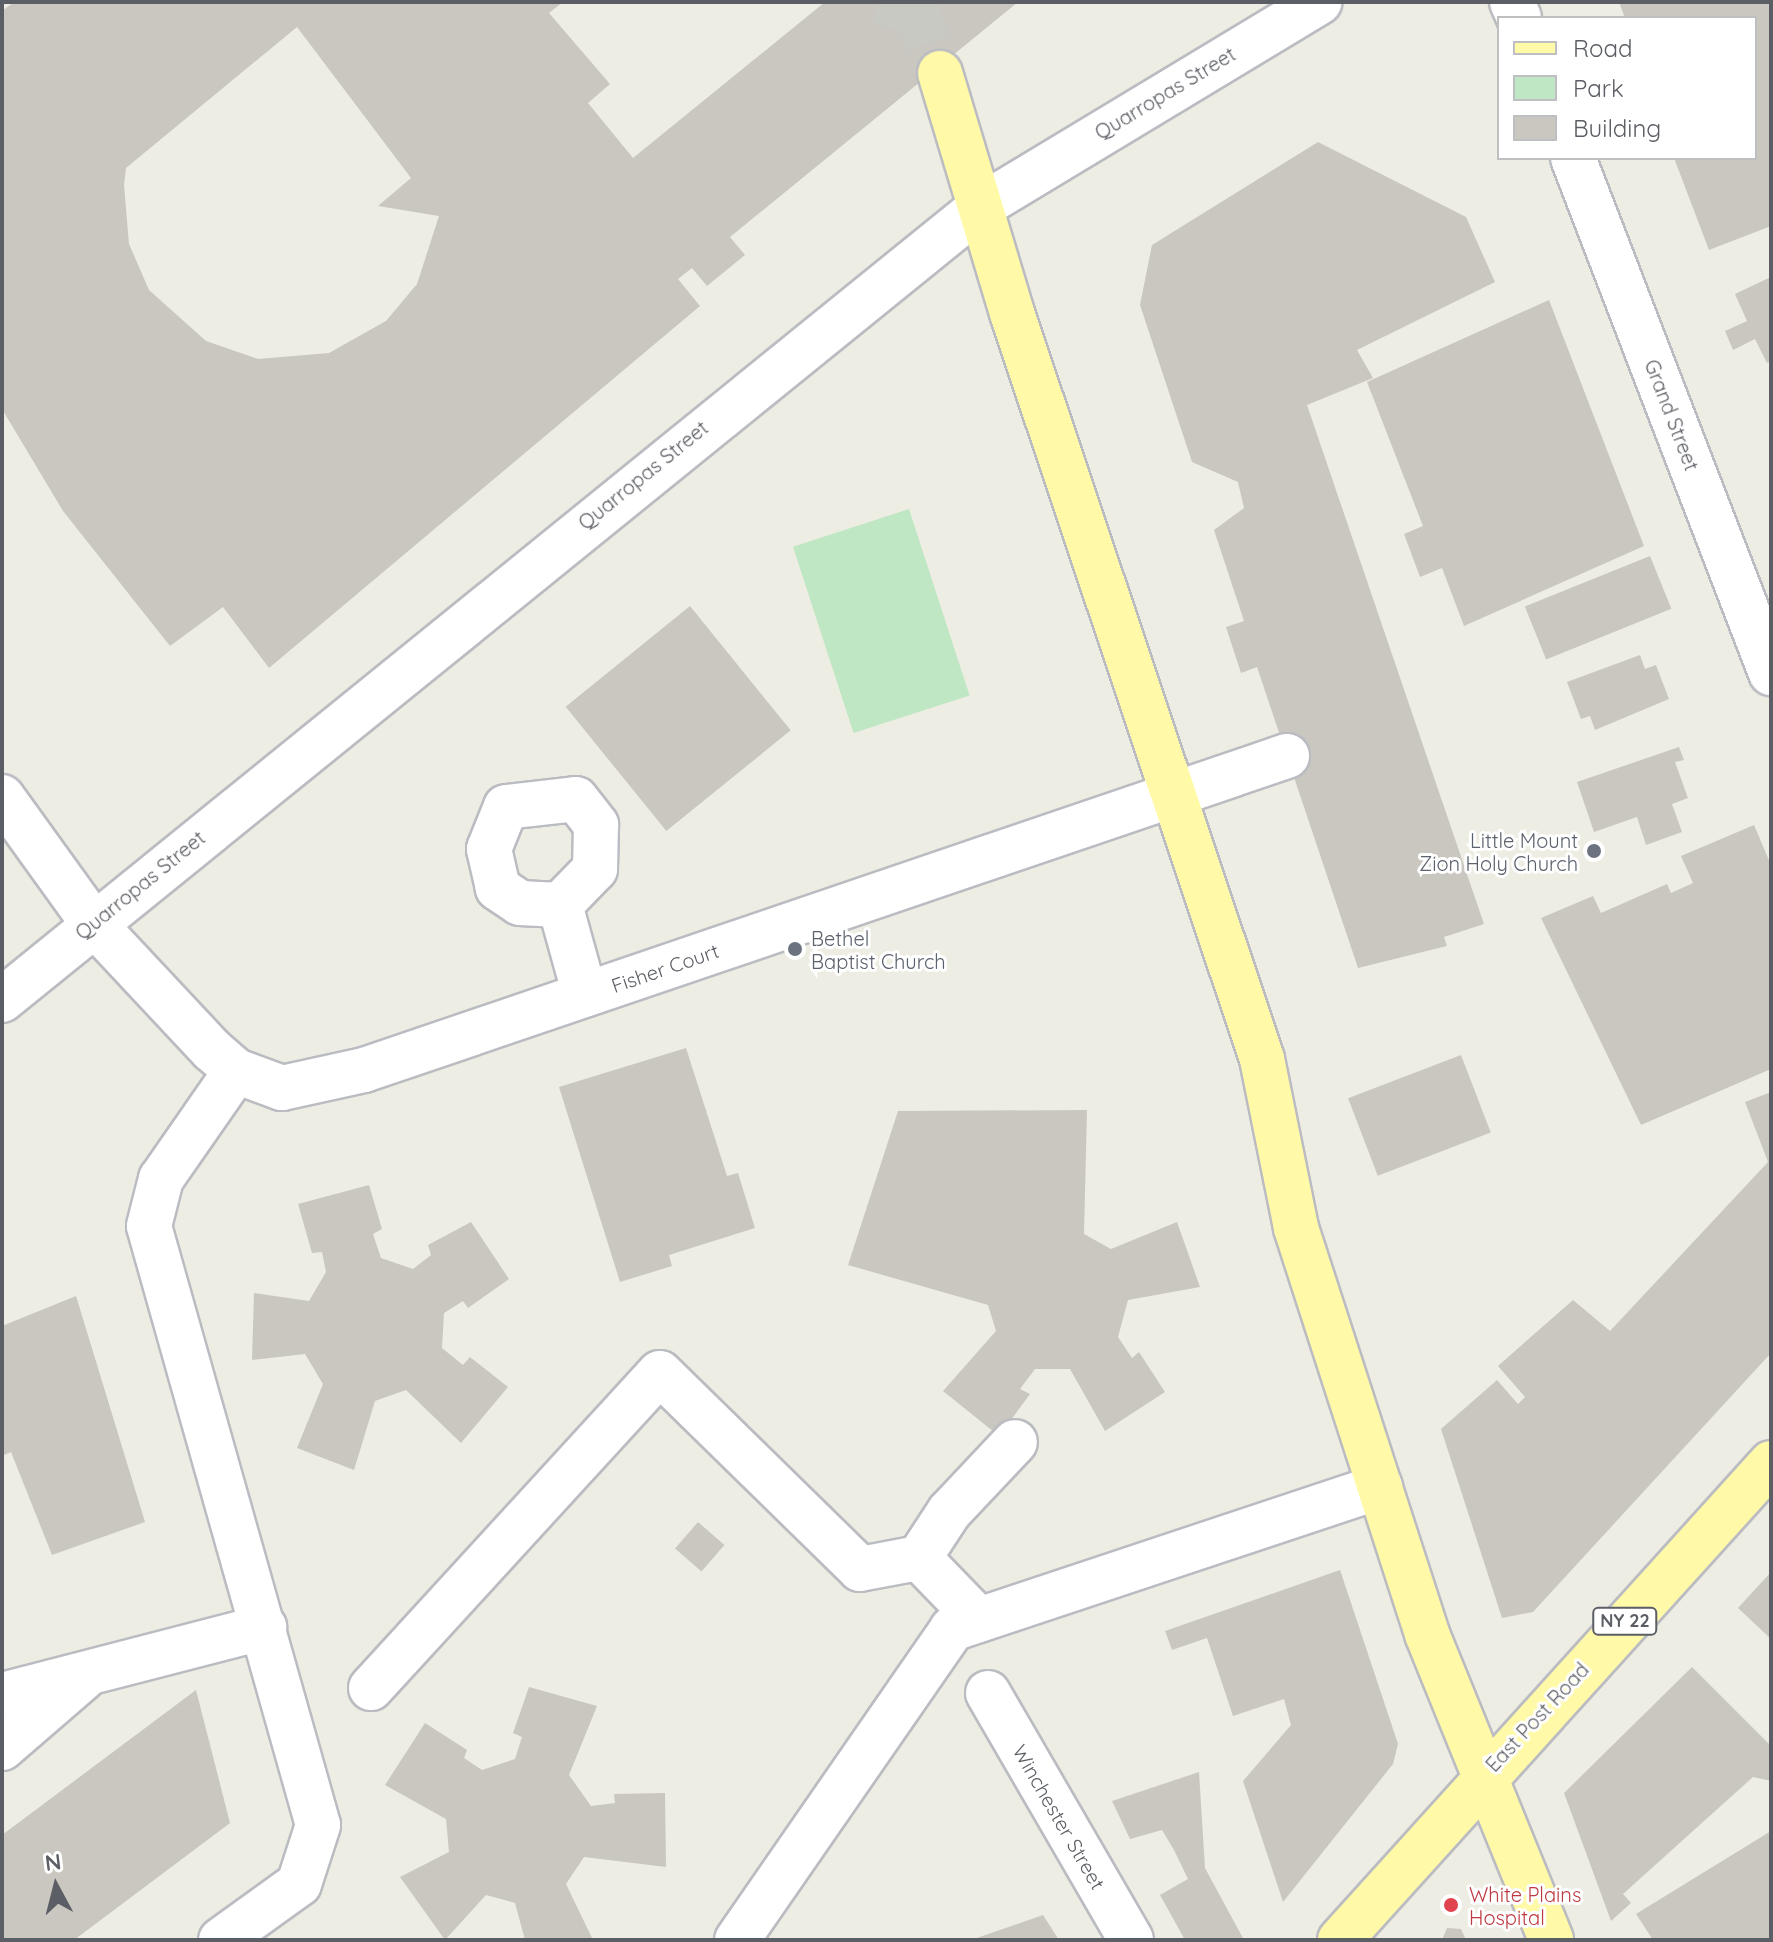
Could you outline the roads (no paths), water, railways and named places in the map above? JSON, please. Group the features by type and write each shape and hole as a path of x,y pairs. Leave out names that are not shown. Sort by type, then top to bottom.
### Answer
{"main road":[{"path":"940,73 1171,795 1262,1059 1296,1228 1380,1487 1480,1779 1551,1940"},
{"name":"East Post Road","path":"1340,1940 1480,1779 1771,1463"}],"street":[{"name":"Quarropas Street","path":"2,1000 93,923 983,205 1320,2"},
{"name":"Grand Street","path":"1574,160 1771,673"},
{"name":"Fisher Court","path":"2,797 93,923 236,1071 282,1088 307,1086 585,995 1287,756"},
{"path":"560,905 585,995"},
{"path":"221,1940 299,1884 318,1825 149,1226 161,1179 192,1124 236,1071"},
{"path":"371,1688 660,1373 860,1569 919,1558 949,1512 1015,1442"},
{"path":"737,1940 952,1629 1380,1487"},
{"path":"919,1558 979,1620"},
{"path":"2,1695 264,1627"},
{"path":"2,1748 91,1672"},
{"name":"Winchester Street","path":"988,1693 1131,1940"}],"tunnel":[{"path":"878,2 916,11"},
{"path":"913,2 940,73"}],"place":[{"name":"Little Mount Zion Holy Church","path":"1594,851"},
{"name":"Bethel Baptist Church","path":"795,949"},
{"name":"White Plains Hospital","path":"1451,1905"}]}
